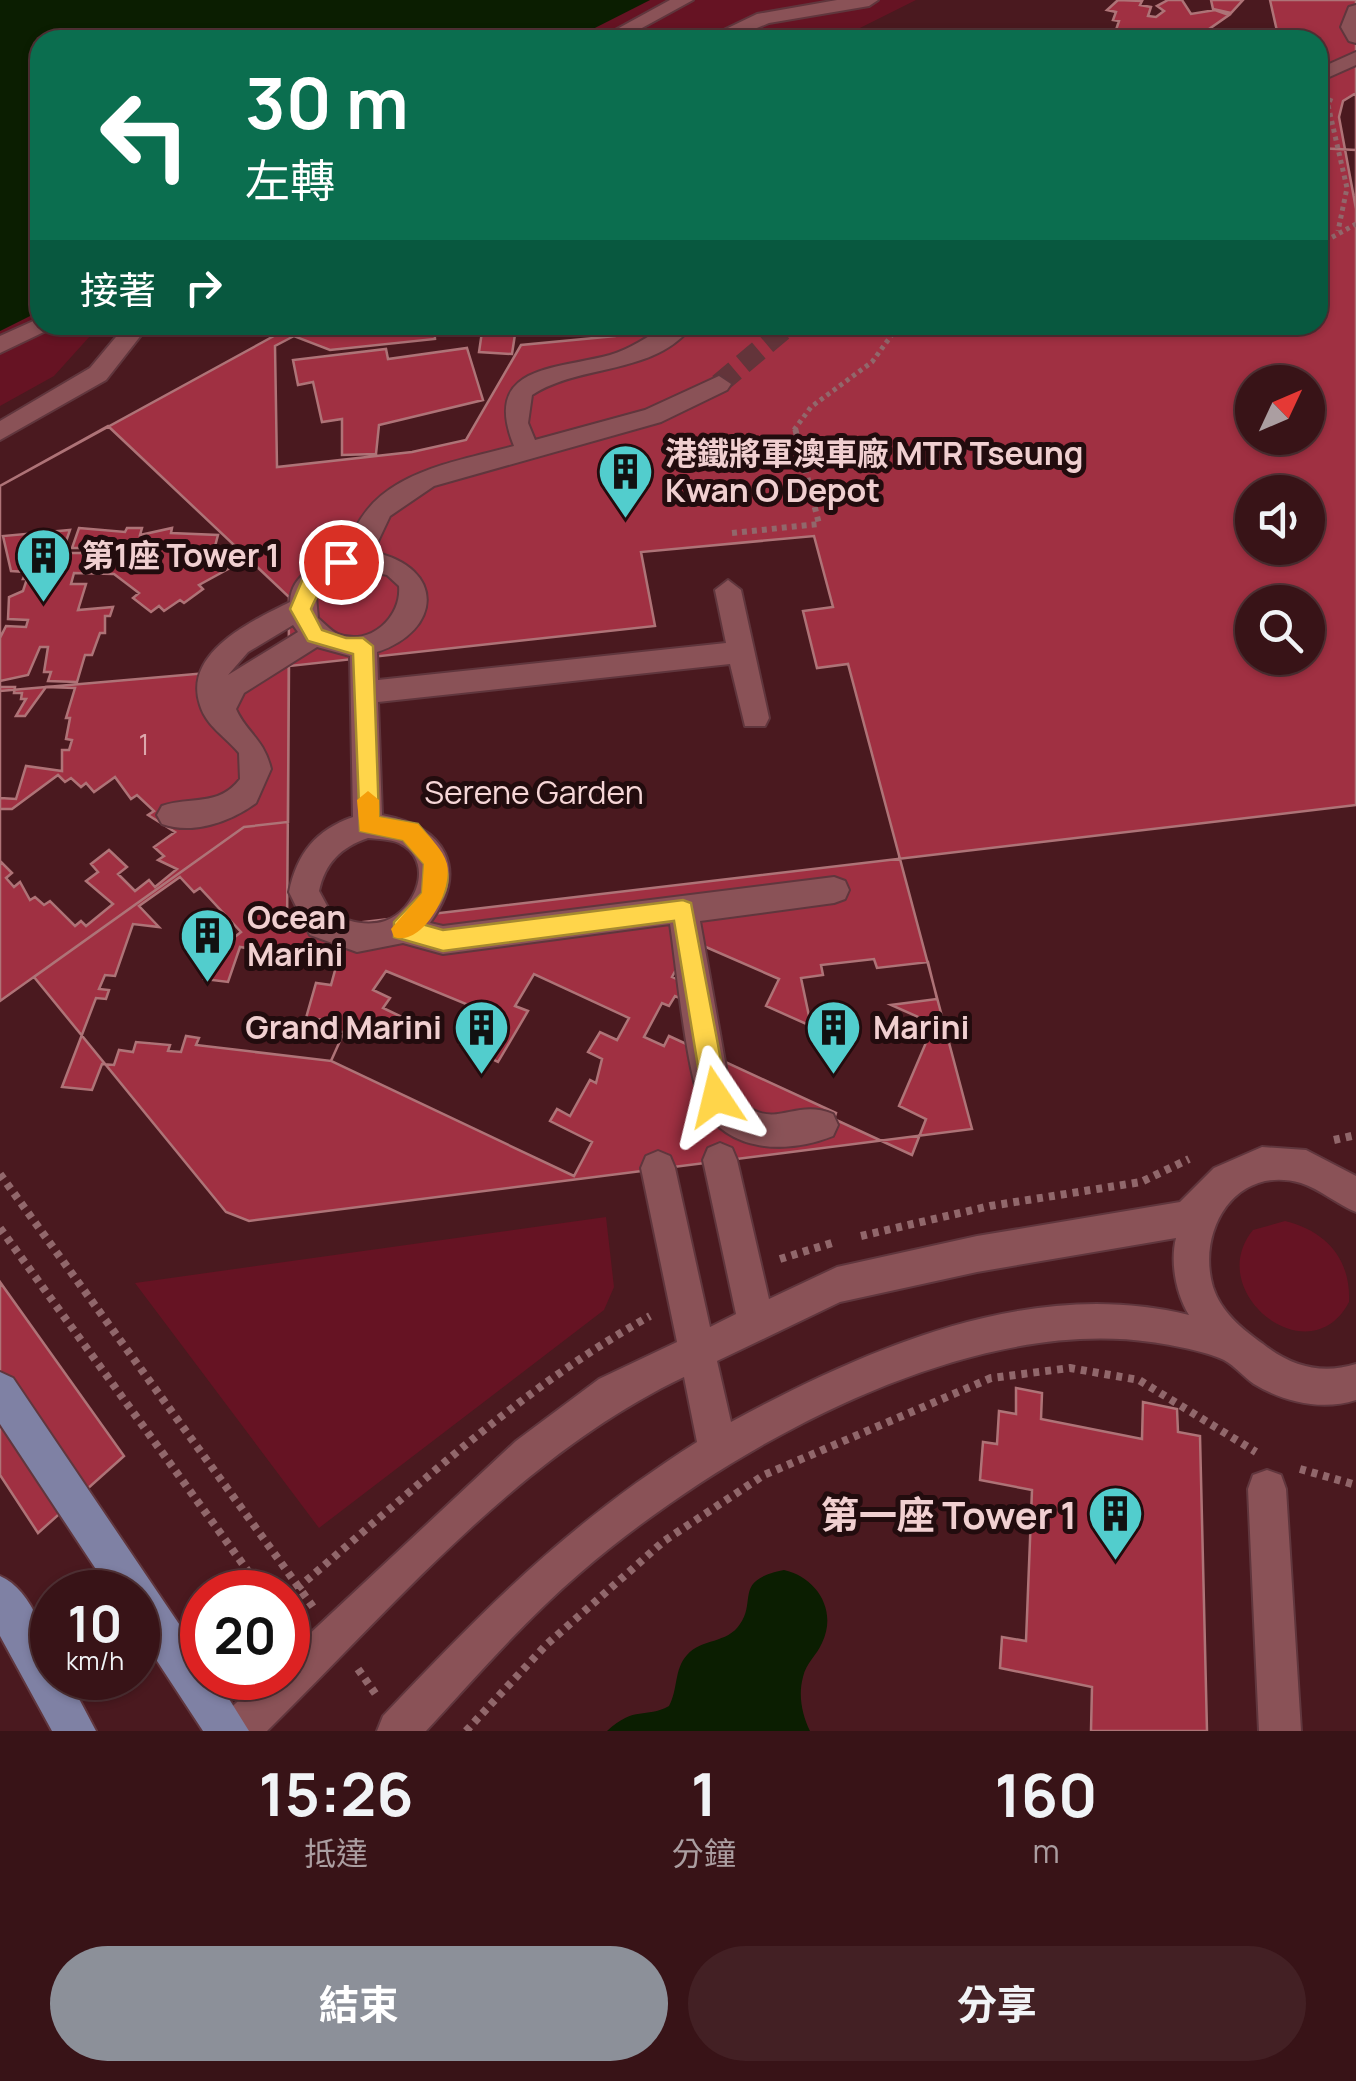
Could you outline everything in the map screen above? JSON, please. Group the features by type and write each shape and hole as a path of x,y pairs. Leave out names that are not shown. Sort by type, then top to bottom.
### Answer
{"main road":[{"path":"0,1392 119,1570"},
{"path":"0,1596 74,1731"},
{"path":"160,1630 228,1731"}],"street":[{"path":"626,30 684,0"},
{"path":"736,30 764,18 869,0"},
{"path":"1355,8 1350,26 1356,37"},
{"path":"1328,71 1356,58"},
{"path":"0,345 30,330"},
{"path":"0,432 98,374 130,335"},
{"path":"526,449 512,416 515,401 525,388 560,372 632,356 666,335"},
{"path":"359,559 362,534 376,512 398,493 426,479 653,416 719,384"},
{"path":"172,816 193,819 215,814 236,803 250,788 256,770 254,752 214,705 211,684 218,664 234,647 300,609 312,582 324,570 359,559 394,565 416,588 416,602 399,630 363,646 345,646 315,636 300,609"},
{"path":"728,590 755,718"},
{"path":"226,722 222,709 234,684 315,636"},
{"path":"363,646 368,825"},
{"path":"364,693 740,652"},
{"path":"368,825 410,831 435,860 438,878 432,898 402,929 381,938 338,935 321,925 304,892 315,856 348,830 368,825"},
{"path":"402,929 443,940 834,890"},
{"path":"683,910 716,1097 736,1122 768,1132 821,1125"},
{"path":"720,1160 756,1321"},
{"path":"236,1731 529,1454 612,1392 694,1350 837,1285 976,1254 1156,1226 1190,1217 1217,1184 1239,1171 1264,1165 1321,1174 1356,1166"},
{"path":"658,1168 718,1450"},
{"path":"1321,1174 1356,1195"},
{"path":"1201,1204 1191,1228 1189,1256 1195,1286 1208,1316 1229,1343 1254,1364 1283,1379 1313,1388 1342,1388 1356,1382"},
{"path":"399,1730 550,1574 636,1504 718,1450 884,1364 987,1333 1147,1320 1192,1328 1229,1343"},
{"path":"1274,1470 1280,1731"}],"path":[{"path":"1333,94 1328,105 1347,188 1338,231"},
{"path":"1328,238 1356,224"},
{"path":"732,533 819,524 793,430 811,407 872,362 892,335"},
{"path":"0,1174 286,1570"},
{"path":"0,1228 247,1570"},
{"path":"466,1731 546,1645 664,1541 764,1474 991,1378 1070,1368 1140,1380 1274,1470 1356,1485"},
{"path":"310,1603 399,1730"}],"shaded area":[{"path":"0,0 650,0 591,30 30,30 30,316 0,331"},
{"path":"650,0 916,0 856,30 591,30"},
{"path":"30,316 30,335 91,335 54,376 0,406 0,331"},
{"path":"606,1217 614,1287 604,1310 319,1528 135,1283"},
{"path":"1285,1221 1324,1240 1346,1273 1349,1302 1332,1323 1310,1331 1288,1329 1267,1317 1251,1300 1241,1278 1241,1254 1253,1230"},
{"path":"784,1570 814,1587 827,1619 822,1643 802,1684 802,1705 810,1731 607,1731 625,1718 669,1706 687,1655 735,1630 745,1615 752,1585 768,1574"}],"building":[{"path":"1118,0 1142,1 1140,5 1151,7 1148,16 1156,17 1164,11 1157,6 1168,0 1182,0 1191,14 1215,10 1229,15 1208,30 1116,30 1116,12 1107,10"},
{"path":"1211,0 1243,0 1231,13 1213,9"},
{"path":"1270,0 1356,0 1356,150 1328,149 1328,30 1277,30"},
{"path":"1356,93 1356,209 1339,117 1343,101"},
{"name":"港鐵將軍澳車廠 MTR Tseung Kwan O Depot","path":"1328,149 1356,150 1356,805 287,931 289,666 0,691 0,486 276,335 1328,335"},
{"path":"435,335 615,335 521,345 466,440 412,452 277,467 275,346 294,336 330,350 435,339"},
{"path":"482,335 515,335 512,354 479,352"},
{"path":"467,348 483,400 379,425 376,454 342,455 342,419 322,422 313,382 298,385 293,360 386,349 388,359"},
{"path":"108,426 289,597 288,822 244,827 0,1001 0,486"},
{"name":"第1座 Tower 1","path":"79,528 125,532 127,528 142,528 140,535 172,528 171,533 218,535 214,550 196,557 177,557 196,567 212,556 228,569 199,585 203,589 184,603 180,600 164,611 159,606 151,612 133,598 139,593 114,574 74,573 71,584 86,584 78,610 113,607 110,616 105,616 105,633 100,633 92,655 85,655 77,682 48,681 51,672 44,672 48,647 40,647 28,675 0,681 0,638 6,626 26,627 28,620 8,619 9,597 23,591 27,579 23,579 26,572 11,571 3,536 70,530 62,553 87,553 88,548 72,548"},
{"path":"814,536 833,607 803,611 817,668 848,664 972,1129 249,1221 226,1212 34,977 244,827 288,822 289,666 655,626 641,552"},
{"path":"0,687 15,687 14,693 22,693 21,699 26,699 16,716 25,716 46,687 75,688 66,718 70,718 66,739 72,740 69,750 62,750 62,771 26,766 16,799 0,798"},
{"path":"58,775 65,782 71,778 81,787 86,783 94,792 115,777 131,799 137,795 154,811 148,815 175,832 154,847 164,856 158,860 177,869 155,887 149,880 135,891 118,874 127,867 109,850 91,864 98,872 86,881 113,904 86,926 81,921 75,926 50,901 44,905 35,897 30,900 20,882 14,887 6,878 12,873 0,861 0,809 12,809"},
{"name":"Ocean Marini","path":"180,877 194,892 200,888 241,932 213,954 204,979 228,982 240,947 337,963 331,985 316,983 306,1018 327,1020 325,1030 344,1032 331,1061 196,1045 199,1038 186,1036 181,1052 168,1051 170,1045 136,1042 133,1052 119,1050 114,1065 102,1064 92,1090 62,1087 96,998 106,999 109,990 99,989 105,975 115,976 133,924 159,927 139,906"},
{"name":"Marini","path":"692,941 779,979 766,1006 820,1030 827,1013 809,1016 801,978 823,975 821,965 874,959 877,968 928,962 937,999 891,1005 934,1024 899,1106 926,1119 912,1155 834,1119 836,1113 669,1036 664,1046 644,1037 662,1003 669,1006 675,996 694,1004 702,990 672,977"},
{"name":"Grand Marini","path":"386,971 493,1015 482,1034 470,1028 460,1044 498,1062 528,1011 515,1006 534,974 629,1018 617,1040 600,1032 588,1052 602,1059 596,1083 590,1080 570,1116 557,1109 550,1121 592,1142 574,1176 331,1061 344,1032 362,1039 366,1031 385,1040 400,1016 383,1008 390,998 373,990"},
{"path":"0,1282 124,1456 38,1533 0,1475"},
{"name":"第一座 Tower 1","path":"1016,1388 1042,1393 1041,1419 1142,1439 1143,1402 1177,1409 1178,1432 1200,1436 1207,1731 1091,1731 1092,1687 1000,1668 1002,1637 1026,1641 1032,1490 980,1480 983,1442 997,1444 999,1411 1016,1414"}],"tunnel":[{"path":"719,384 777,335"}],"slow traffic":[{"path":"368,800 368,825 390,825 410,831 435,860 438,878 432,898 420,915 402,929 407,930"}],"place":[{"name":"港鐵將軍澳車廠 MTR Tseung Kwan O Depot","path":"626,520"},
{"name":"第1座 Tower 1","path":"43,604"},
{"name":"Ocean Marini","path":"208,984"},
{"name":"Grand Marini","path":"481,1076"},
{"name":"Marini","path":"834,1076"},
{"name":"第一座 Tower 1","path":"1116,1563"}],"route":[{"path":"341,562 324,570 312,582 300,609 304,623 315,636 345,646 363,646 368,825 390,825 410,831 435,860 438,878 432,898 420,915 402,929 443,940 683,910 716,1097"}],"park label":[{"name":"Serene Garden","path":"534,792"}]}
